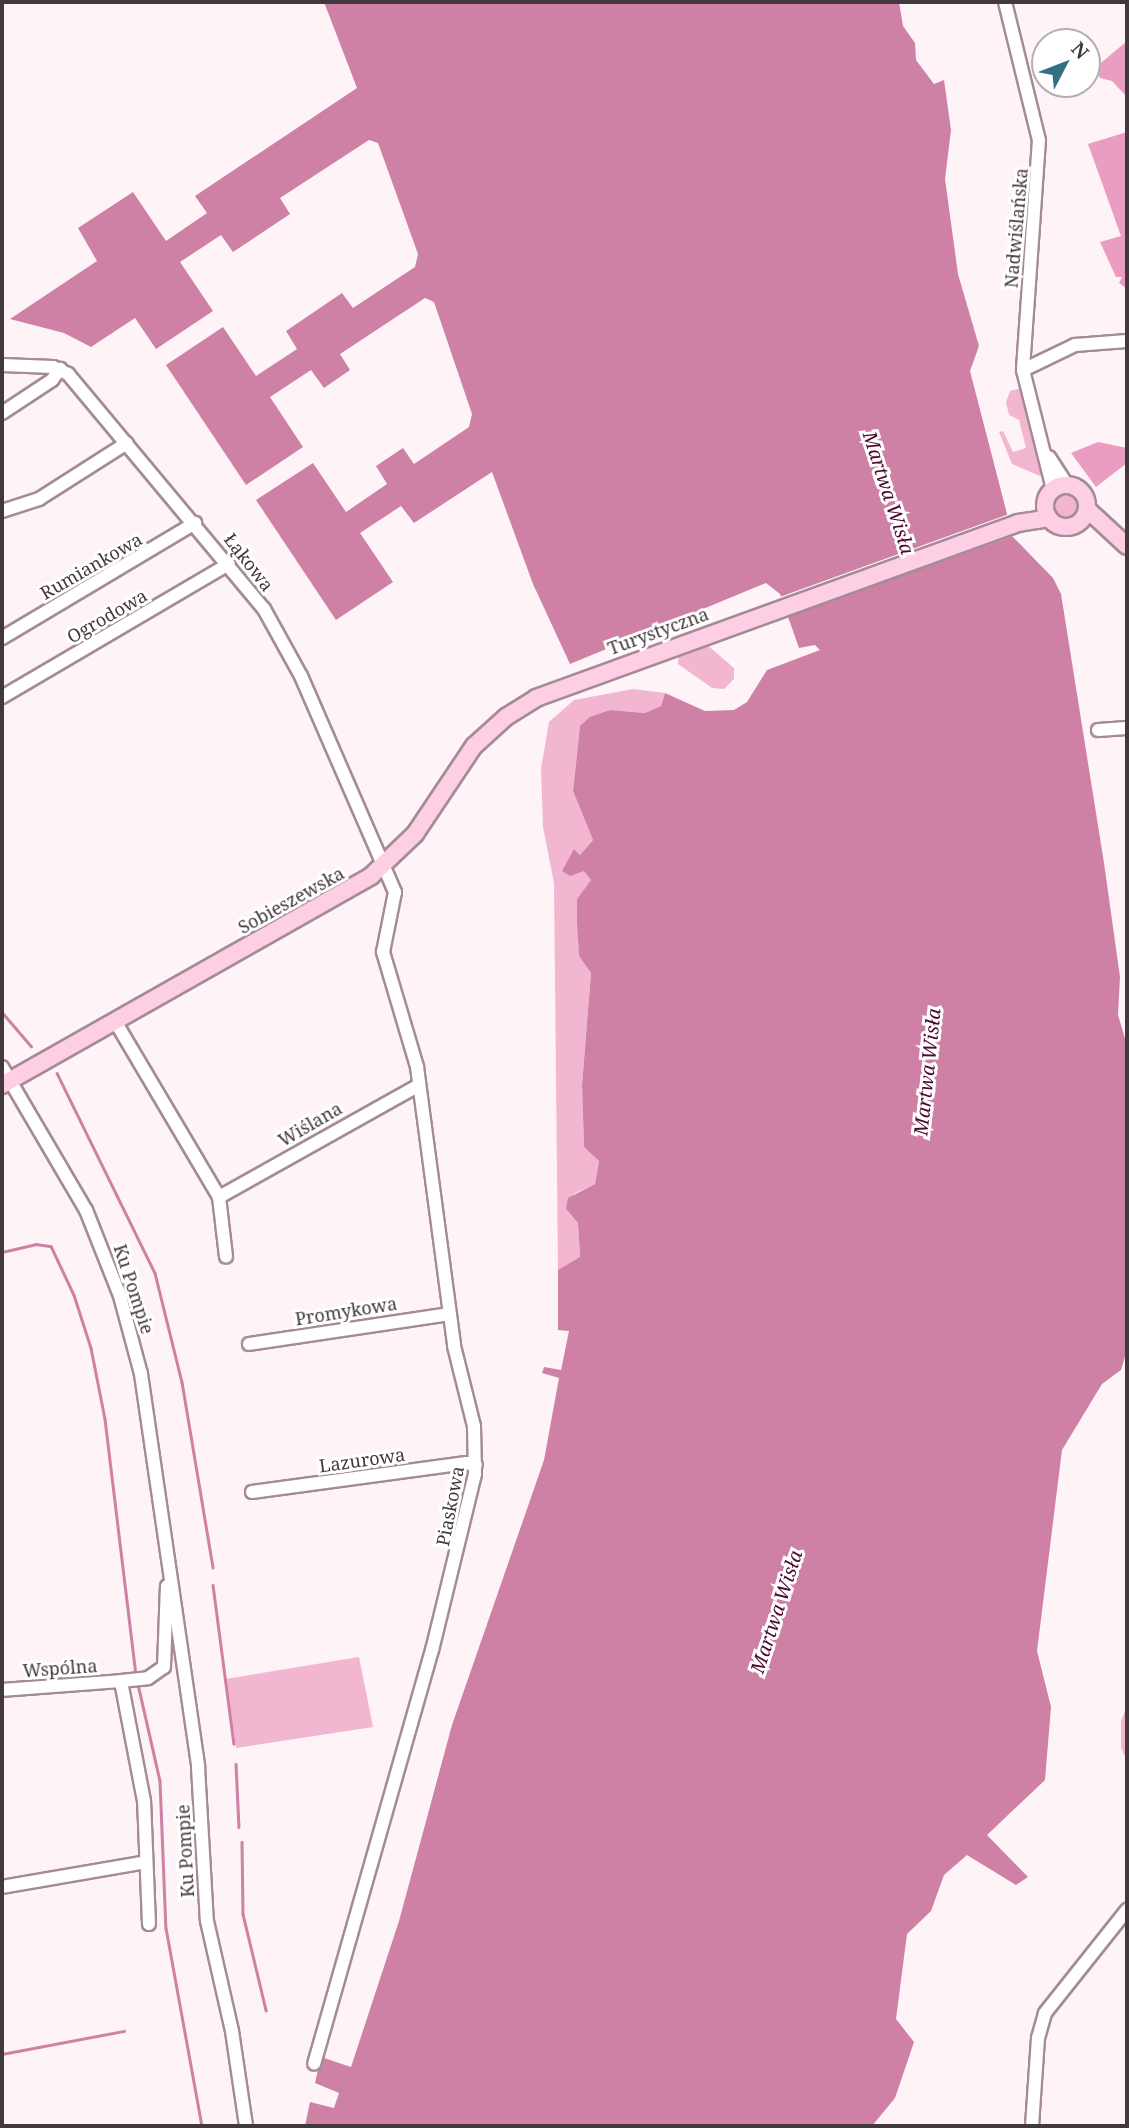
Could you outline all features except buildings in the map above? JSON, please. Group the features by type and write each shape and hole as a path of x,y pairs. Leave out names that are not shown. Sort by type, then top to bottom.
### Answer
{"main road":[{"path":"1083,516 1062,526 1054,499 1080,489 1083,516 1127,546"},
{"name":"Turystyczna","path":"550,691 1016,524 1054,499"},
{"name":"Sobieszewska","path":"5,1077 115,1021 336,899 384,865 425,822 482,739 515,710 550,691"}],"street":[{"name":"Nadwiślańska","path":"1005,2 1040,150 1023,370 1049,457 1054,499"},
{"path":"1023,370 1075,345 1127,341"},
{"path":"2,365 60,369"},
{"path":"2,413 52,380 60,369"},
{"name":"Łąkowa","path":"60,369 127,443 264,609 297,667 384,865"},
{"path":"2,511 39,499 127,443"},
{"name":"Rumiankowa","path":"2,638 195,523"},
{"name":"Ogrodowa","path":"2,697 229,564"},
{"path":"1098,730 1127,728"},
{"name":"Piaskowa","path":"314,2063 459,1550 476,1465 471,1411 449,1314 419,1085 383,952 396,899 384,865"},
{"path":"115,1021 219,1197 226,1257"},
{"name":"Ku Pompie","path":"5,1077 86,1210 123,1308 141,1374 198,1767 207,1921 232,2031 246,2126"},
{"name":"Wiślana","path":"219,1197 419,1085"},
{"name":"Promykowa","path":"249,1344 449,1314"},
{"name":"Lazurowa","path":"252,1492 466,1463 476,1465"},
{"name":"Ku Pompie","path":"124,1681 148,1678 164,1667 167,1573 171,1571"},
{"path":"124,1681 140,1765 149,1924"},
{"name":"Wspólna","path":"2,1690 124,1681"},
{"path":"2,1887 146,1862"},
{"path":"1032,2126 1038,2038 1045,2013 1127,1910"}],"shaded area":[{"path":"1127,41 1127,97 1112,81 1101,78 1101,63"},
{"path":"1127,132 1127,289 1119,283 1122,277 1116,277 1100,242 1121,236 1088,144"},
{"path":"1022,388 1045,468 1040,476 1012,464 999,432 1003,431 1013,452 1026,448 1019,420 1009,415 1006,402 1010,391"},
{"path":"1098,442 1127,448 1127,463 1096,487 1071,453"},
{"path":"1066,492 1076,496 1080,506 1076,516 1066,520 1056,516 1052,506 1056,496"},
{"path":"706,644 734,668 734,679 724,689 712,688 678,664 679,652"},
{"path":"633,689 665,693 661,706 645,713 610,710 580,726 573,791 593,840 580,855 574,850 591,880 577,899 579,956 591,973 582,1085 584,1147 599,1161 595,1184 574,1194 566,1209 578,1223 580,1258 558,1270 554,883 543,827 541,769 549,722 574,700"},
{"path":"359,1657 373,1727 236,1748 226,1679"},
{"path":"1127,1706 1127,1761 1121,1748 1121,1721"}],"water":[{"name":"Martwa Wisła","path":"324,2 899,2 903,26 915,43 916,60 934,84 944,80 951,130 945,179 958,274 979,346 970,371 1013,537 1053,578 1061,594 1104,863 1120,977 1118,1015 1127,1045 1127,1350 1121,1370 1102,1384 1062,1450 1037,1651 1051,1707 1045,1780 987,1835 1028,1877 1016,1885 967,1855 944,1875 931,1911 907,1934 896,2019 914,2042 895,2098 872,2126 305,2126 310,2102 334,2108 339,2093 315,2083 321,2057 351,2067 399,1921 452,1725 544,1460 559,1378 542,1373 544,1367 561,1370 569,1331 558,1330 558,1270 580,1257 578,1223 566,1209 568,1198 595,1184 599,1161 584,1147 582,1085 591,973 579,956 577,922 577,899 591,880 584,871 570,876 562,871 574,849 580,855 593,840 573,791 580,726 590,717 610,710 645,713 661,706 665,693 705,711 734,710 747,702 767,670 820,650 815,645 799,648 780,594 766,583 570,664 533,584 492,472 414,523 401,506 360,533 393,582 336,620 256,500 313,463 346,512 387,484 376,466 403,448 414,464 469,427 472,414 434,302 425,298 340,354 350,370 324,388 311,370 270,397 303,447 246,485 166,365 223,327 256,376 297,349 286,331 342,293 353,308 415,267 418,254 378,143 369,140 280,198 290,214 233,252 221,235 180,262 213,311 156,349 135,318 91,347 64,333 10,319 97,261 78,228 133,192 166,241 207,213 195,196 357,88"}],"pier":[{"path":"1009,514 1016,535 785,617 777,598"}],"waterway":[{"path":"2,1012 31,1046"},
{"path":"57,1073 155,1273 182,1382 213,1567"},
{"path":"2,1252 36,1244 51,1246 74,1295 91,1348 105,1419 136,1674"},
{"path":"213,1585 234,1744"},
{"path":"138,1684 160,1781 166,1928 202,2126"},
{"path":"236,1764 239,1827"},
{"path":"242,1842 243,1914 266,2010"},
{"path":"2,2054 124,2031"}]}
